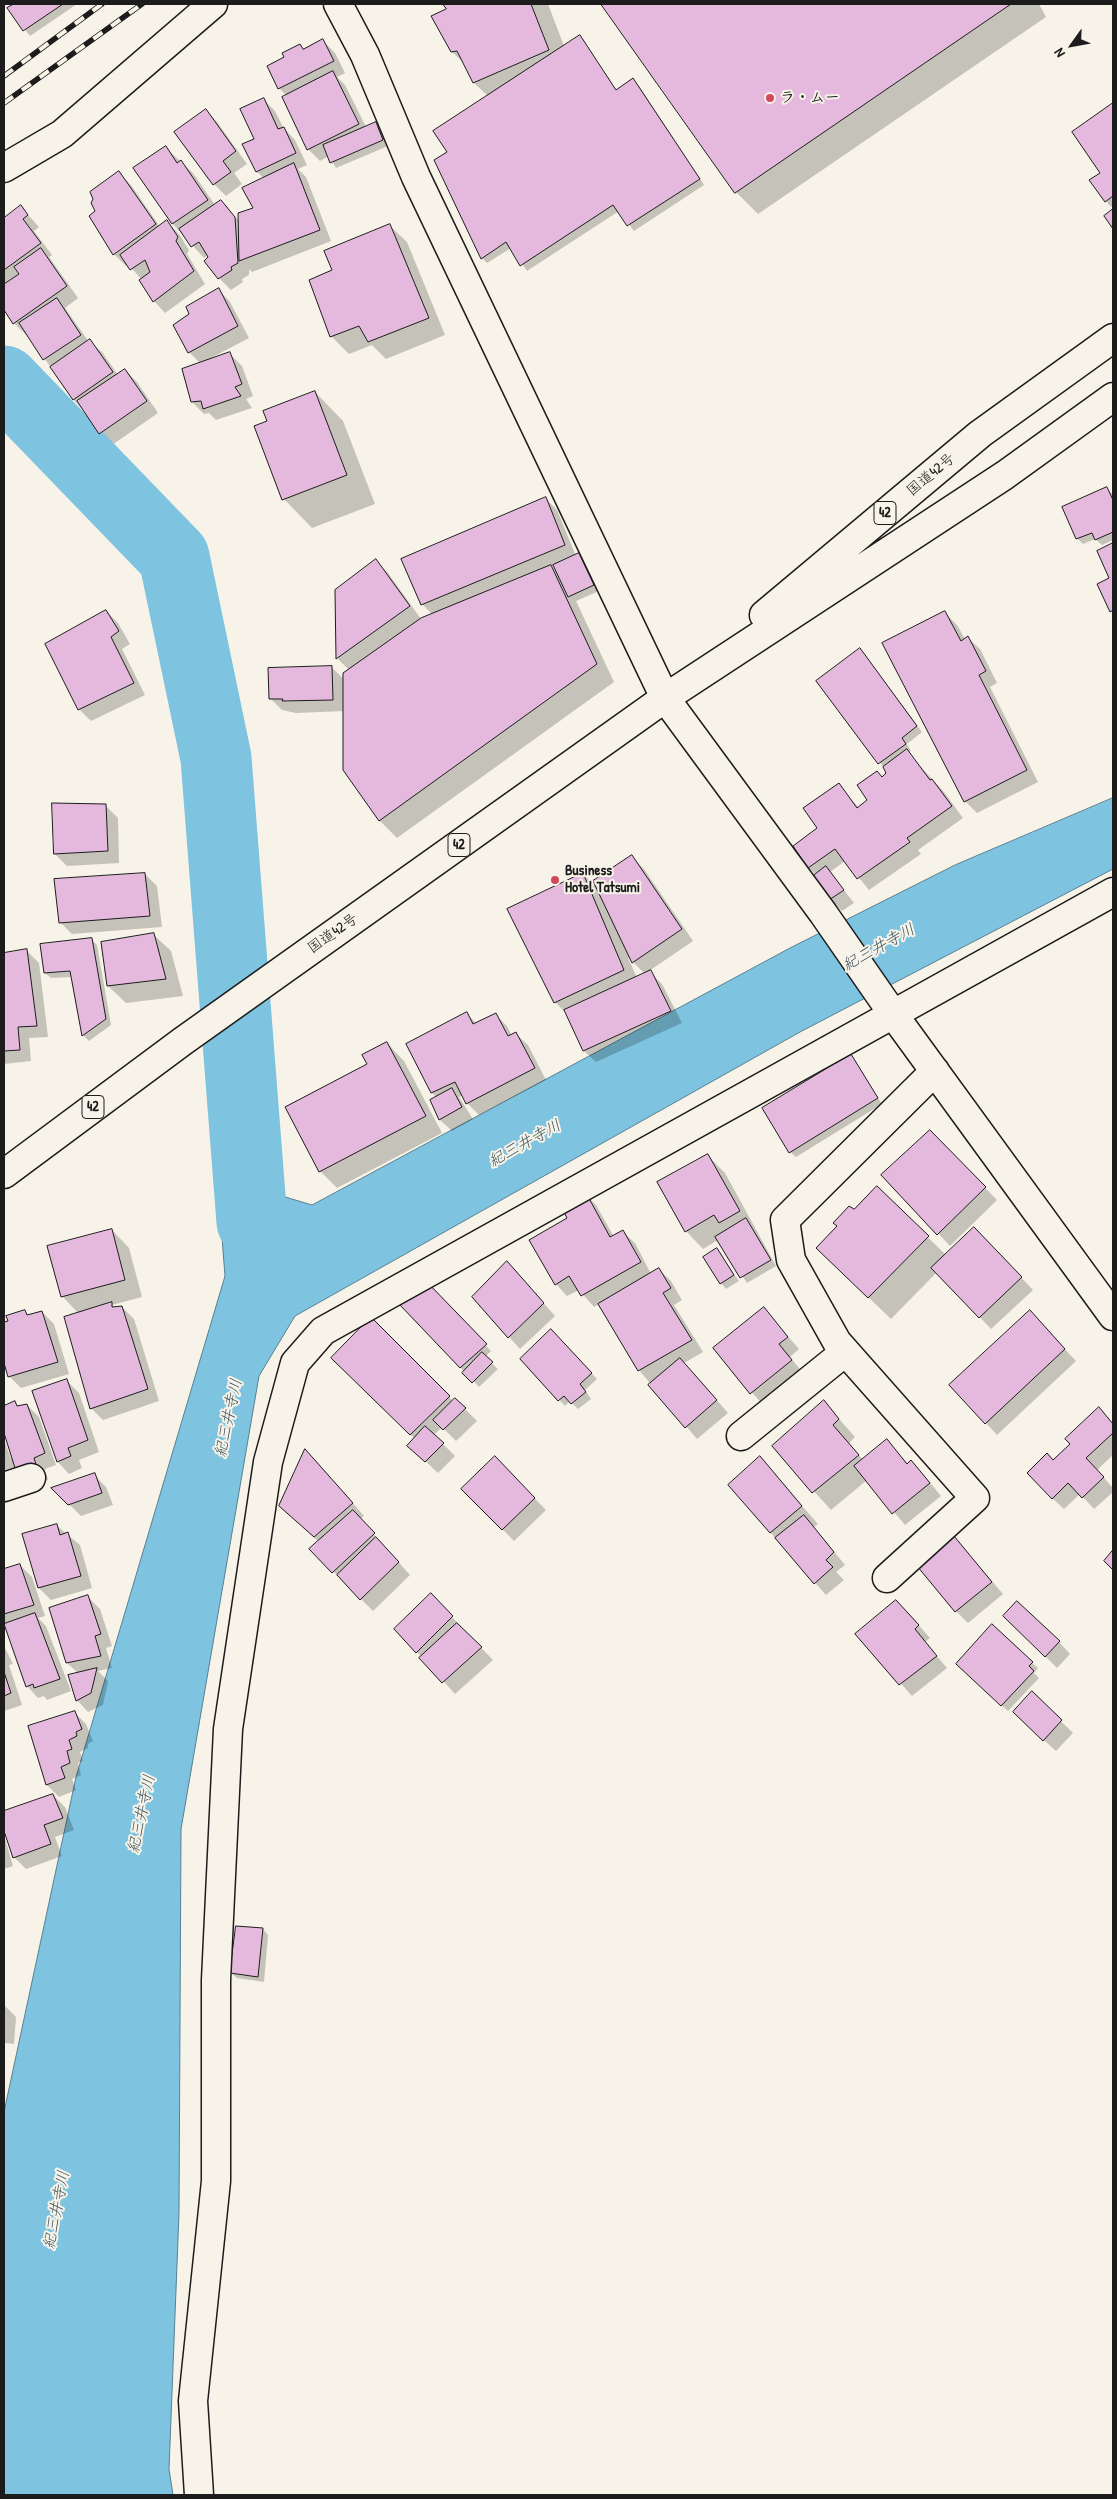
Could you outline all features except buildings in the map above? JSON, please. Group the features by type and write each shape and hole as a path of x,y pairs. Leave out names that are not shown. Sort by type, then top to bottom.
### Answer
{"main road":[{"path":"4,168 62,134 213,4"},
{"path":"338,4 365,55 420,186 665,698 823,913 889,1008 1113,1316"},
{"name":"国道42号","path":"665,698 980,434 1113,338"},
{"name":"国道42号","path":"4,1174 183,1041 665,698 1005,475 1113,397"},
{"path":"199,2495 193,2401 216,2181 216,1980 228,1729 268,1462 295,1363 322,1331 889,1008 1113,892"},
{"path":"887,1578 975,1498 837,1342 791,1260 785,1220 935,1071"},
{"path":"741,1436 845,1352"},
{"path":"4,1487 31,1478"}],"water":[{"name":"紀三井寺川","path":"1113,798 1113,869 800,1032 295,1316 259,1376 181,1829 179,2213 169,2469 173,2495 4,2495 4,2112 76,1777 225,1276 214,1135 270,1116 282,1196 312,1205 790,948 955,865"}],"waterway":[{"path":"4,381 174,557 216,758 252,1222"}],"railway":[{"path":"4,76 102,4"},
{"path":"4,103 142,4"}],"place":[{"name":"ラ・ムー","path":"770,98"},
{"name":"Business Hotel Tatsumi","path":"555,880"}]}
